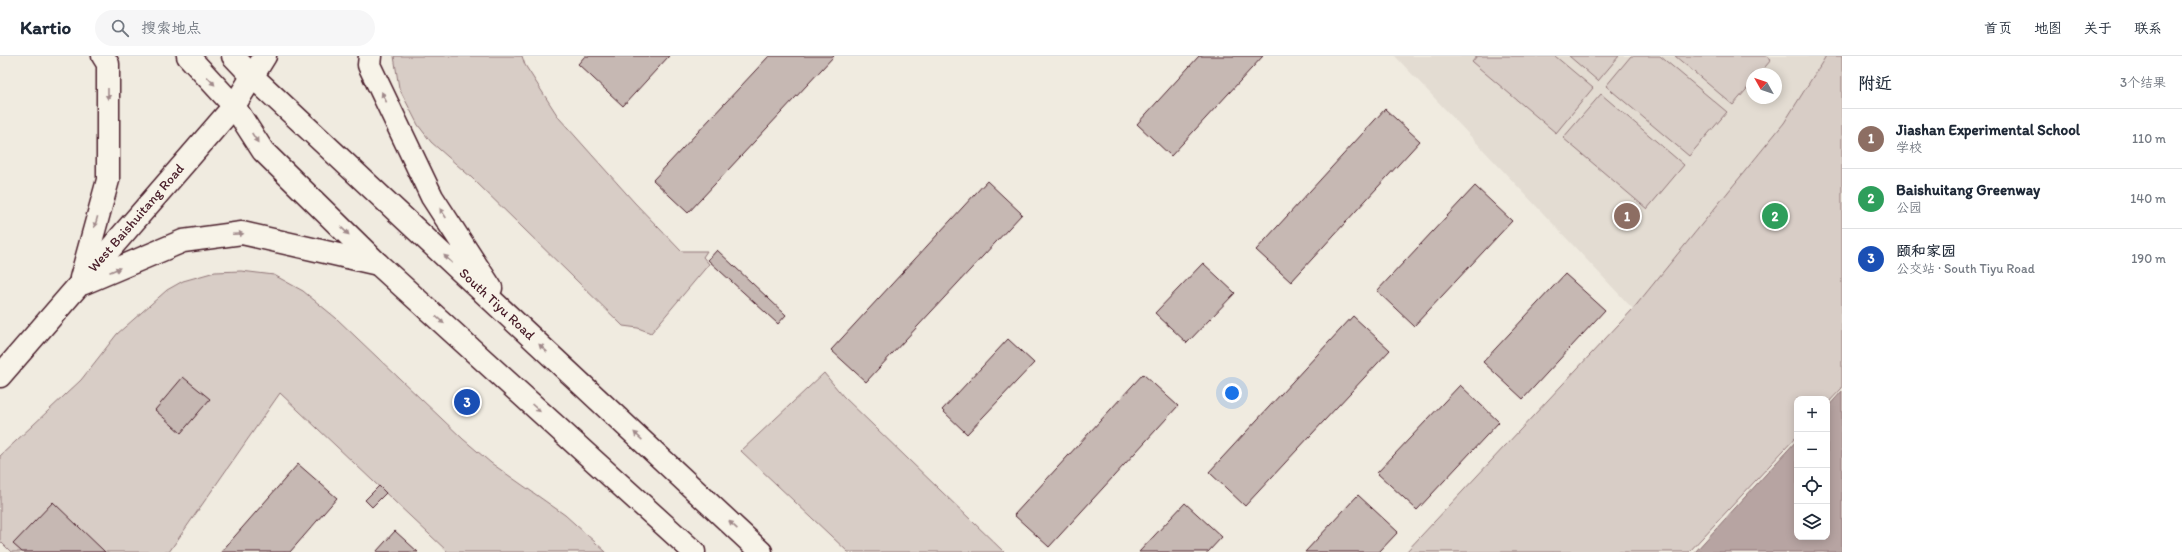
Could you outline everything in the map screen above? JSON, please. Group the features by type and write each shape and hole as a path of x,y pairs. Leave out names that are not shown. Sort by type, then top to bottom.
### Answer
{"main road":[{"path":"79,285 108,180 108,64 103,56"},
{"path":"188,56 234,106 263,151 378,264 694,552"},
{"name":"South Tiyu Road","path":"233,56 252,76 761,552"},
{"name":"West Baishuitang Road","path":"0,376 234,106 265,56"},
{"path":"370,56 369,64 432,196 509,316"},
{"path":"79,285 183,241 242,233 378,264"}],"shaded area":[{"path":"394,56 522,56 525,65 559,118 634,202 681,251 707,251 703,257 709,264 651,333 638,328 623,326 472,178 431,142 418,125 399,88"},
{"path":"1395,56 1826,56 1784,123 1633,309"},
{"path":"1477,56 1555,56 1593,88 1556,133 1472,62"},
{"path":"1569,56 1619,56 1598,81"},
{"path":"1631,56 1660,56 1727,112 1689,156 1606,86"},
{"path":"1675,56 1766,56 1771,60 1764,68 1746,68 1746,90 1733,105"},
{"path":"1826,56 1842,56 1842,388 1830,401 1830,396 1794,396 1794,439 1689,552 1406,552 1633,309 1784,123"},
{"path":"1601,94 1684,165 1647,209 1563,138"},
{"path":"241,271 274,275 303,291 336,318 463,439 491,463 565,515 606,552 448,552 280,393 169,552 11,552 0,541 0,456 81,380 117,334 167,290 183,281 215,272"},
{"path":"824,373 843,396 1004,552 848,552 741,451"},
{"path":"1842,391 1842,552 1695,552 1794,443 1794,540 1830,540 1830,405"}],"building":[{"path":"585,56 669,56 623,106 578,64"},
{"path":"769,56 834,56 688,213 653,180"},
{"path":"1199,56 1263,56 1171,156 1137,124"},
{"path":"1385,109 1420,141 1291,282 1256,250"},
{"path":"987,181 1022,214 866,382 831,350"},
{"path":"1475,186 1512,221 1414,326 1377,291"},
{"path":"717,250 786,315 778,324 708,260"},
{"path":"1203,263 1235,293 1187,343 1155,313"},
{"path":"1565,274 1605,310 1523,399 1483,362"},
{"path":"1353,316 1390,350 1245,506 1209,472"},
{"path":"1008,339 1034,363 967,434 942,410"},
{"path":"1143,374 1178,406 1049,547 1014,515"},
{"path":"183,377 210,399 181,433 155,410"},
{"path":"1460,385 1499,422 1417,510 1377,473"},
{"path":"298,464 337,498 290,552 221,552"},
{"path":"379,486 386,493 372,507 365,500"},
{"path":"1358,495 1398,532 1379,552 1305,552"},
{"path":"53,502 105,552 22,552 13,544"},
{"path":"1185,503 1222,537 1208,552 1139,552"},
{"path":"395,531 418,552 376,552"}],"place":[{"name":"Jiashan Experimental School","path":"1627,216"},
{"name":"Baishuitang Greenway","path":"1775,216"},
{"name":"颐和家园","path":"467,402"}]}
